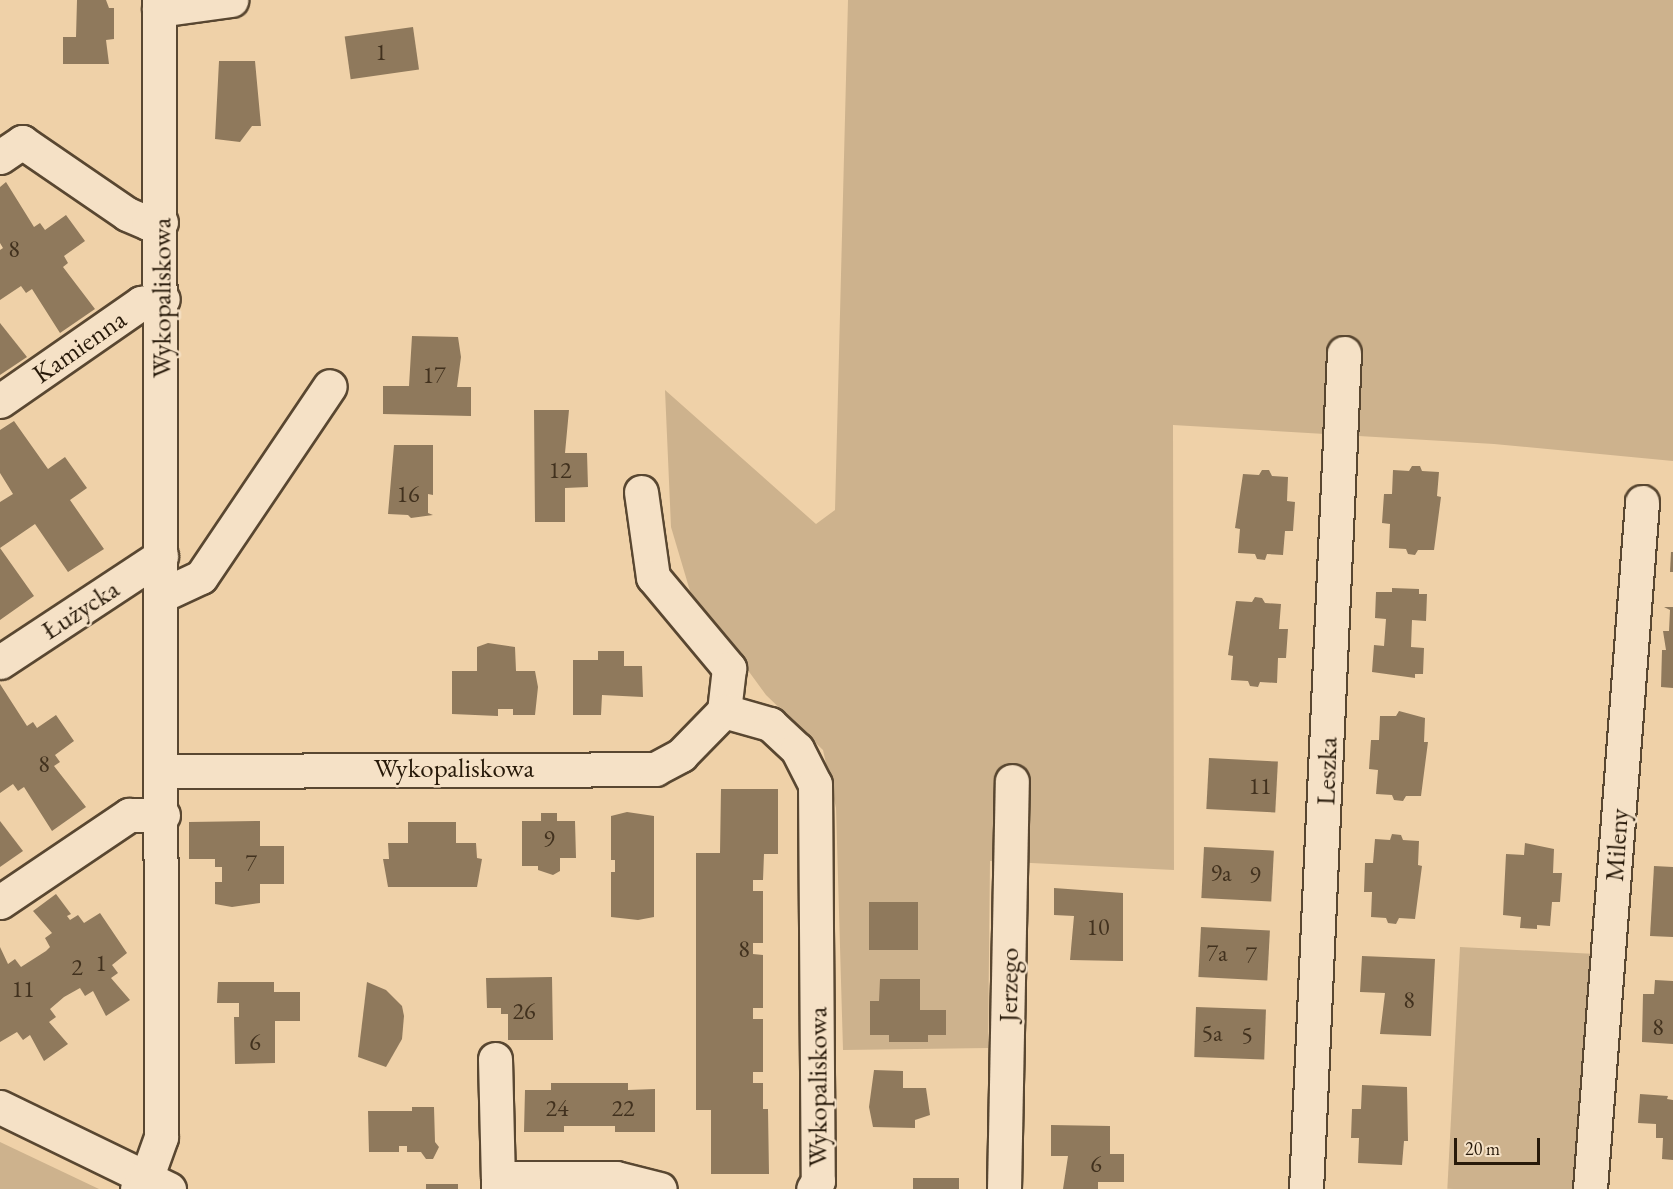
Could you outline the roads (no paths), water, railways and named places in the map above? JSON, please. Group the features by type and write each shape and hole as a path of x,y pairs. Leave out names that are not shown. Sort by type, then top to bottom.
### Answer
{"street":[{"path":"159,5 231,0"},
{"name":"Wykopaliskowa","path":"151,1186 161,1137 163,771 160,596 163,299 159,5"},
{"path":"0,157 22,142 127,214 148,223 161,222"},
{"name":"Kamienna","path":"0,401 141,303 163,299"},
{"name":"Leszka","path":"1306,1189 1344,353"},
{"path":"160,596 201,577 330,386"},
{"path":"641,492 653,577 729,668 724,711"},
{"name":"Mileny","path":"1590,1189 1642,501"},
{"name":"Łużycka","path":"0,662 161,556"},
{"name":"Wykopaliskowa","path":"163,771 656,769 681,755 724,711 770,724 797,748 815,784 818,1181 813,1189"},
{"name":"Jerzego","path":"1004,1189 1012,781"},
{"path":"0,902 129,815 163,815"},
{"path":"495,1059 498,1183 616,1178 660,1189"},
{"path":"0,1107 151,1186"}]}
